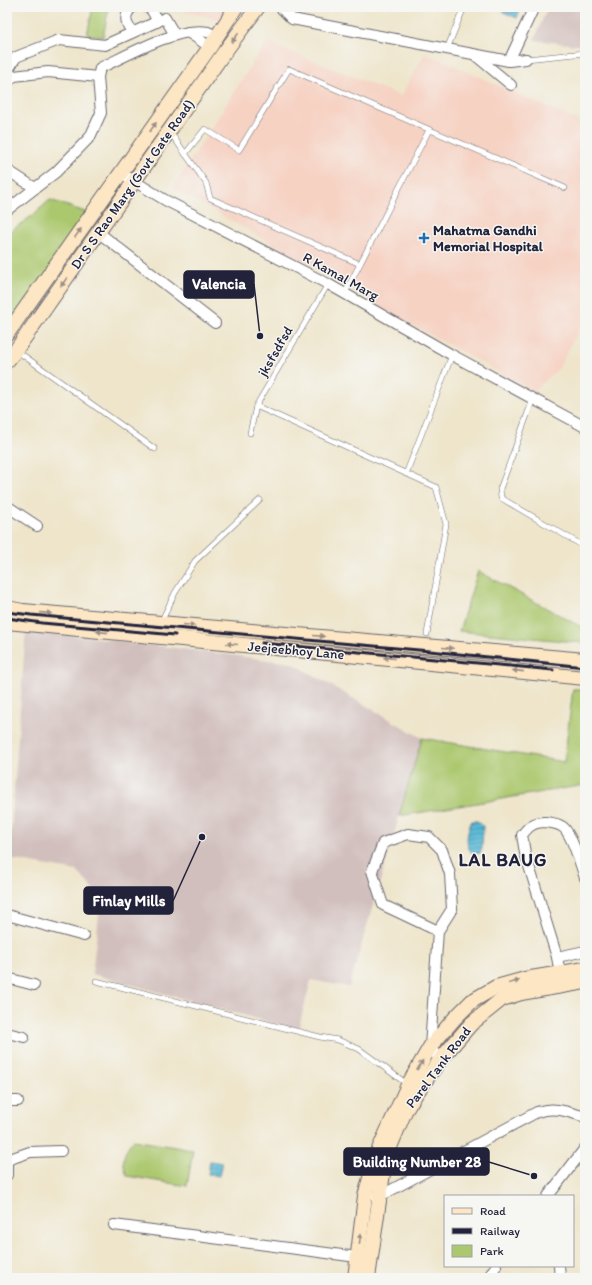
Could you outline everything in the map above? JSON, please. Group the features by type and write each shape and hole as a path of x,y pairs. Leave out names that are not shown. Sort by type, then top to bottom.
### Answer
{"street":[{"path":"133,7 128,11 126,16 127,24 134,32"},
{"path":"146,7 152,11 157,22"},
{"path":"7,334 213,42 236,7"},
{"name":"Dr S S Rao Marg (Govt Gate Road)","path":"7,361 258,7"},
{"path":"280,7 292,19 509,62 526,59"},
{"path":"509,62 534,7"},
{"path":"7,72 16,57 59,40 105,45 165,18 176,35"},
{"path":"7,210 56,172 90,137 101,113 98,77 100,68 161,39 188,32 213,42"},
{"path":"476,56 511,85"},
{"path":"7,82 14,76 48,72 98,77"},
{"path":"7,170 35,188"},
{"name":"R Kamal Marg","path":"121,173 165,200 345,293 585,427"},
{"path":"98,232 215,323"},
{"path":"7,506 37,526"},
{"path":"7,608 585,660"},
{"name":"Jeejeebhoy Lane","path":"7,622 585,678"},
{"path":"258,646 260,631"},
{"path":"544,674 545,656"},
{"path":"561,980 557,957 525,853 522,835 528,827 540,822 554,823 564,828 576,850 585,878"},
{"path":"438,931 383,905 372,871 383,843 408,834 429,837 442,850 450,874 452,909 438,931 430,1047 440,1060"},
{"path":"7,915 84,936"},
{"path":"557,957 585,951"},
{"path":"355,1278 365,1196 376,1156 412,1088 430,1047 472,1001 496,987 525,979 561,980 585,969"},
{"path":"7,978 34,985"},
{"name":"Parel Tank Road","path":"368,1278 385,1159 405,1111 412,1088 440,1060 471,1024 502,999 561,980 585,982"},
{"path":"7,1033 24,1037"},
{"path":"7,1101 18,1102"},
{"path":"365,1196 380,1196 537,1112 546,1109 556,1109 585,1117"},
{"path":"549,1195 585,1148"},
{"path":"7,1175 7,1160 30,1152 60,1152"},
{"path":"114,1224 358,1257"},
{"path":"488,1278 495,1267"},
{"path":"559,1267 560,1278"}],"lane":[{"path":"447,50 464,7"},
{"path":"526,59 585,53"},
{"path":"185,154 204,129 239,150 289,69 565,188"},
{"path":"345,293 429,130"},
{"path":"169,132 206,183 210,198 360,264"},
{"name":"jksfsdfsd","path":"250,433 256,406 328,284"},
{"path":"16,350 155,449"},
{"path":"406,474 452,354"},
{"path":"533,399 500,489 501,498 585,547"},
{"path":"256,406 436,487 446,524 427,634"},
{"path":"160,622 175,593 195,561 260,500"},
{"path":"96,981 320,1037 338,1040 359,1049 412,1088"}],"shaded area":[{"path":"166,7 230,7 222,20"},
{"path":"548,7 585,7 585,46 534,40"},
{"name":"Mahatma Gandhi Memorial Hospital","path":"266,42 401,96 425,53 585,124 585,318 559,368 534,391 384,310 351,288 173,188"},
{"path":"26,629 292,663 422,738 349,987 311,980 298,1030 92,974 101,898 77,871 9,859"}],"green space":[{"path":"93,7 109,7 103,37 87,34"},
{"path":"50,200 91,214 7,327 7,234 33,215"},
{"path":"478,571 585,629 585,643 459,631"},
{"path":"573,689 585,689 585,785 399,816 422,738 564,762"},
{"path":"133,1140 193,1150 187,1186 127,1176 124,1165 124,1157"}],"water":[{"path":"505,7 521,7 517,18 503,12"},
{"path":"472,821 477,821 483,826 482,848 480,853 471,851 468,847 467,836"},
{"path":"210,1161 222,1163 219,1176 208,1174"}],"railway":[{"path":"7,612 430,651 585,667"},
{"path":"7,618 42,623 175,635"},
{"path":"262,643 553,670"}],"place":[{"name":"Mahatma Gandhi Memorial Hospital","path":"424,238"},
{"name":"Valencia","path":"260,336"},
{"name":"Finlay Mills","path":"202,837"},
{"name":"Building Number 28","path":"534,1176"}],"district":[{"name":"LAL BAUG","path":"503,860"}]}
